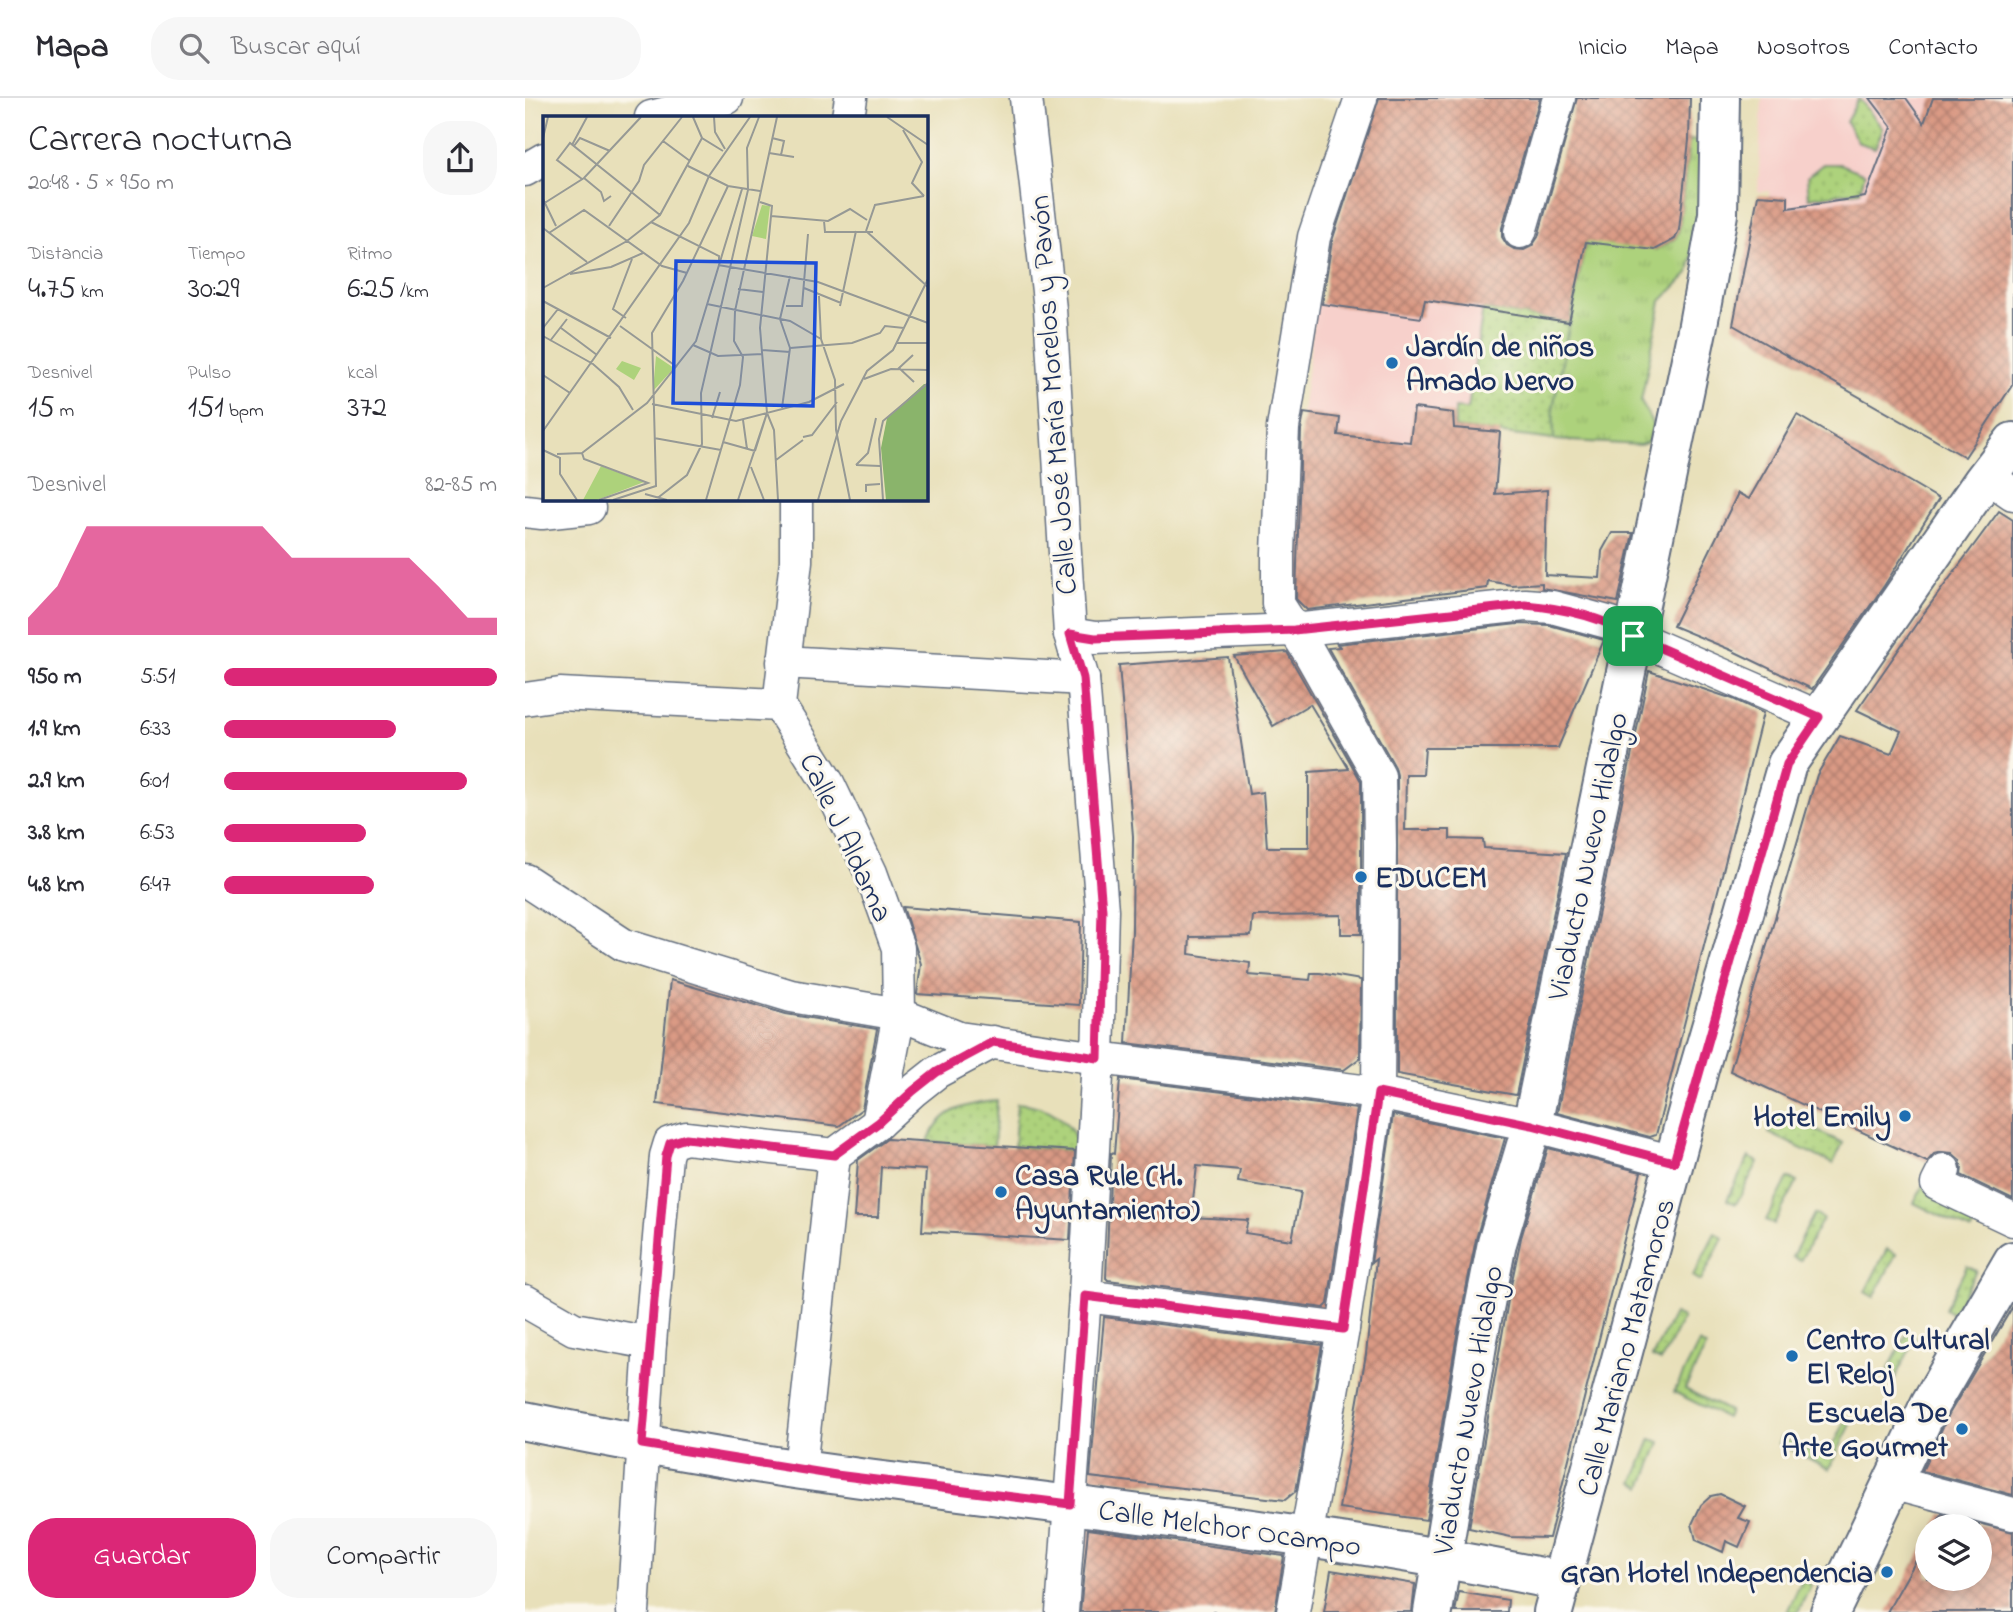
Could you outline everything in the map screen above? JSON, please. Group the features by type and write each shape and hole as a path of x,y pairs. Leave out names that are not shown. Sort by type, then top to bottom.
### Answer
{"street":[{"path":"655,116 727,98"},
{"path":"848,116 851,98"},
{"name":"Calle José María Morelos y Pavón","path":"1026,98 1050,309 1070,634 1083,678 1102,910 1098,1058 1085,1296 1062,1612"},
{"path":"1293,1612 1343,1329 1378,1093 1379,776 1278,604 1283,428 1314,237 1361,98"},
{"path":"1520,232 1559,98"},
{"name":"Viaducto Nuevo Hidalgo","path":"1433,1612 1497,1243 1532,1125 1697,330 1718,214 1720,98"},
{"path":"525,170 543,160"},
{"name":"Calle Mariano Matamoros","path":"1554,1601 1674,1162 1787,764 1819,717 1998,487 2013,442"},
{"path":"525,699 560,694 779,705 796,561 796,500"},
{"path":"525,511 542,513 589,508"},
{"path":"1070,634 1095,638 1294,630 1525,605 1552,607 1611,623 1633,636 1819,717"},
{"path":"783,662 1083,678"},
{"name":"Calle J Aldama","path":"779,705 828,783 871,873 898,948 899,1014 878,1123"},
{"path":"525,880 624,945 791,996 899,1014 959,1038 1378,1093 1532,1125 1674,1162"},
{"path":"633,1612 642,1444 666,1156 670,1143 686,1138 834,1155 878,1123 937,1072 993,1042"},
{"path":"800,1469 834,1155"},
{"path":"1944,1170 1937,1184 2013,1220"},
{"path":"1830,1612 1930,1404 2013,1261"},
{"path":"1085,1296 1343,1329"},
{"path":"525,1301 573,1329 650,1343"},
{"name":"Calle Melchor Ocampo","path":"525,1421 642,1444 800,1469 1308,1536 1441,1557 1554,1601"},
{"path":"1892,1482 2013,1514"}],"shaded area":[{"path":"1762,98 1955,98 1883,289 1768,253 1769,191 1758,192"},
{"name":"Jardín de niños Amado Nervo","path":"1425,300 1483,309 1468,409 1455,408 1453,413 1414,408 1410,442 1338,435 1339,418 1302,413 1316,303 1421,318"}],"green space":[{"path":"1859,98 1883,129 1875,148 1859,143 1846,122"},
{"path":"1689,140 1703,141 1699,222 1689,273 1661,301 1641,401 1653,425 1649,442 1640,445 1554,440 1553,408 1588,230 1655,250 1675,239 1679,230"},
{"path":"1823,164 1841,164 1865,174 1860,191 1809,198 1807,177"},
{"path":"1483,309 1569,322 1553,408 1554,440 1455,428 1455,408 1468,409"},
{"path":"997,1101 994,1146 928,1142 946,1115 964,1106"},
{"path":"1017,1103 1039,1107 1058,1116 1071,1130 1080,1151 1014,1147"},
{"path":"1779,1113 1843,1143 1833,1164 1769,1133"},
{"path":"1749,1157 1758,1162 1736,1204 1727,1200"},
{"path":"1788,1178 1797,1182 1774,1224 1766,1220"},
{"path":"1925,1183 1982,1211 1971,1231 1914,1203"},
{"path":"1814,1214 1823,1219 1800,1261 1792,1257"},
{"path":"1715,1233 1723,1238 1701,1281 1693,1276"},
{"path":"1887,1249 1896,1254 1874,1297 1865,1292"},
{"path":"1967,1266 1976,1271 1953,1314 1945,1309"},
{"path":"1674,1314 1683,1318 1661,1361 1652,1357"},
{"path":"1907,1333 1916,1337 1894,1380 1885,1376"},
{"path":"1699,1343 1706,1347 1685,1389 1729,1411 1726,1418 1674,1392"},
{"path":"1847,1418 1852,1422 1829,1469 1778,1443 1781,1437 1827,1459"},
{"path":"1651,1439 1660,1442 1642,1487 1633,1483"},
{"path":"1802,1580 1811,1585 1798,1612 1787,1612"}],"building":[{"path":"1379,98 1540,98 1502,228 1502,237 1507,245 1524,250 1532,246 1538,237 1577,98 1690,98 1689,140 1679,230 1675,239 1655,250 1586,242 1569,322 1425,300 1421,318 1322,304 1332,241"},
{"path":"1870,98 1906,98 1924,123 1933,98 2013,98 2013,384 1965,457 1733,325 1758,195 1788,197 1788,208 1865,197 1892,127"},
{"path":"1414,408 1453,413 1454,428 1500,432 1495,494 1547,490 1545,575 1600,578 1602,551 1612,533 1633,533 1618,602 1542,588 1542,583 1511,585 1488,581 1487,588 1307,610 1296,599 1301,430 1304,413 1340,418 1338,435 1410,442"},
{"path":"1797,415 1939,499 1884,586 1812,689 1673,626 1738,493 1749,499"},
{"path":"1999,511 2013,520 2013,1200 1961,1175 1960,1160 1952,1153 1934,1154 1927,1162 1730,1071 1817,775 1840,736 1891,754 1901,731 1857,710"},
{"path":"1518,624 1549,625 1604,640 1558,748 1425,748 1423,775 1406,775 1405,830 1450,830 1450,839 1483,840 1484,848 1566,853 1516,1095 1397,1074 1397,775 1328,648 1340,647 1337,644"},
{"path":"1287,652 1361,781 1361,934 1341,934 1341,915 1253,916 1251,936 1190,937 1189,954 1250,963 1249,975 1310,980 1311,973 1320,973 1361,980 1360,1058 1344,1070 1126,1043 1132,931 1133,836 1119,665 1228,657 1249,794 1263,792 1267,847 1309,847 1309,772 1349,769 1310,704 1273,726 1234,656"},
{"path":"1649,671 1733,699 1763,713 1656,1135 1650,1137 1557,1113"},
{"path":"903,907 1081,922 1079,1005 917,994 921,964"},
{"path":"670,980 786,1014 877,1029 862,1109 839,1126 657,1104"},
{"path":"1120,1079 1357,1109 1328,1304 1324,1308 1108,1280 1111,1153 1114,1154","holes":["1197,1166 1240,1170 1238,1182 1301,1192 1292,1240 1245,1233 1248,1220 1191,1217"]},
{"path":"1393,1115 1505,1138 1476,1239 1426,1520 1339,1508 1366,1354 1376,1259 1371,1263"},
{"name":"Casa Rule (H. Ayuntamiento)","path":"887,1139 1075,1151 1070,1240 922,1231 926,1170 881,1167 878,1217 854,1217 858,1160"},
{"path":"1548,1148 1641,1172 1549,1538 1511,1537 1469,1528 1509,1295 1521,1238"},
{"path":"2013,1306 2013,1495 1922,1471 1949,1414"},
{"path":"1104,1317 1322,1345 1296,1491 1285,1500 1090,1477"},
{"path":"1720,1494 1745,1506 1738,1518 1750,1522 1739,1547 1726,1541 1723,1552 1696,1540 1692,1524 1701,1505 1711,1496"},
{"path":"1992,1527 2013,1532 2013,1612 1887,1612 1915,1562 1915,1591 1992,1591"},
{"path":"1088,1529 1284,1556 1275,1612 1080,1612"},
{"path":"1331,1570 1415,1584 1412,1612 1324,1612"},
{"path":"1459,1592 1508,1600 1507,1612 1455,1612"}],"place":[{"name":"Jardín de niños Amado Nervo","path":"1392,363"},
{"name":"EDUCEM","path":"1361,877"},
{"name":"Hotel Emily","path":"1905,1116"},
{"name":"Casa Rule (H. Ayuntamiento)","path":"1001,1192"},
{"name":"Centro Cultural El Reloj","path":"1792,1356"},
{"name":"Escuela De Arte Gourmet","path":"1962,1429"},
{"name":"Gran Hotel Independencia","path":"1887,1572"}],"route":[{"path":"1525,605 1552,607 1611,623 1633,636 1819,717 1787,764 1674,1162 1532,1125 1378,1093 1343,1329 1085,1296 1070,1504 836,1475 642,1444 666,1156 670,1143 686,1138 834,1155 878,1123 937,1072 993,1042 1098,1058 1102,910 1083,678 1070,634 1095,638 1294,630 1525,605"}]}
